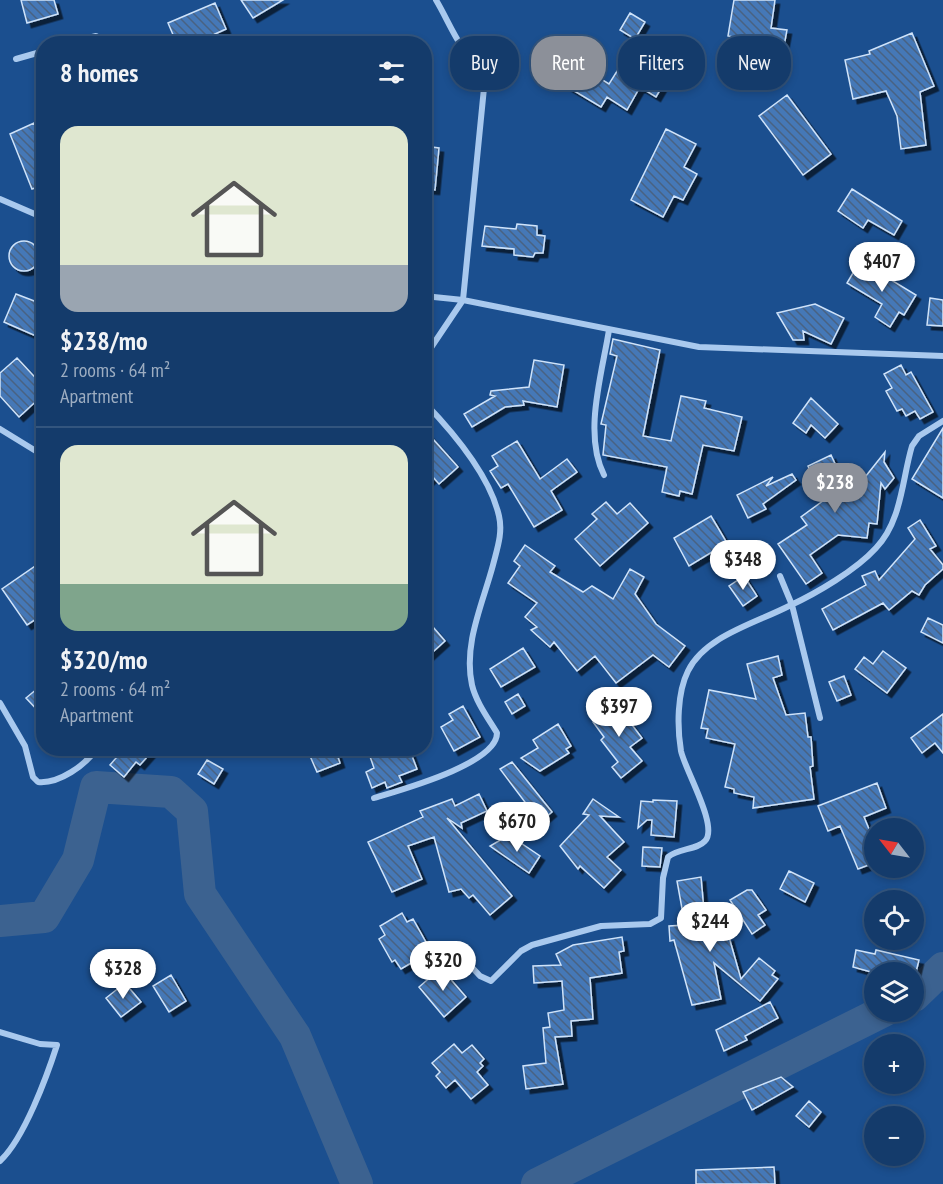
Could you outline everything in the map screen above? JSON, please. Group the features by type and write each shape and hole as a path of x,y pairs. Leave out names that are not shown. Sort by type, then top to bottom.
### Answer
{"street":[{"path":"432,346 463,300 482,117 483,76 462,47 436,0"},
{"path":"16,59 36,53"},
{"path":"0,199 36,215"},
{"path":"432,297 463,300 699,347 943,356"},
{"path":"604,476 596,460 592,436 609,330"},
{"path":"374,798 438,778 489,750 497,739 497,733 476,697 472,672 478,611 500,538 499,516 474,464 449,429 432,411"},
{"path":"467,962 480,976 491,981 521,951 532,945 601,926 650,924 661,918 663,878 668,857 704,843 710,830 681,750 679,718 683,682 695,658 710,643 792,605 832,581 877,548 893,522 912,446 919,436 943,421"},
{"path":"0,429 36,451"},
{"path":"780,576 792,605 820,718"},
{"path":"0,703 25,746 33,777 38,782 46,783 74,770 92,756"},
{"path":"0,1032 40,1044 57,1045 47,1077 16,1141 0,1161"}],"building":[{"path":"21,0 54,0 58,14 27,23"},
{"path":"241,0 283,0 253,18"},
{"path":"734,0 775,0 771,28 787,30 786,36 728,36"},
{"path":"215,3 226,29 211,36 174,36 168,23"},
{"path":"630,13 645,22 637,36 630,36 620,30"},
{"path":"912,33 934,86 920,92 926,145 901,149 897,116 886,91 853,99 845,60 870,54 869,51"},
{"path":"618,70 618,90 638,90 627,110 607,97 601,107 573,90 606,90 606,82 609,84"},
{"path":"645,90 660,90 656,97"},
{"path":"787,95 831,154 803,175 759,116"},
{"path":"34,123 36,128 36,188 32,189 10,134"},
{"path":"666,129 696,144 684,167 697,174 683,200 674,196 663,217 631,200"},
{"path":"432,147 439,148 435,190 432,190"},
{"path":"852,189 902,221 894,235 868,220 863,228 838,211"},
{"path":"517,224 537,226 537,235 545,236 543,253 535,253 533,257 514,255 514,249 482,246 485,226 516,229"},
{"path":"24,241 35,245 35,267 24,271 13,267 9,256 13,245"},
{"path":"860,261 916,295 904,315 899,312 890,327 875,317 882,304 847,283"},
{"path":"16,294 36,302 36,336 4,322"},
{"path":"930,298 943,300 943,326 927,325"},
{"path":"815,304 844,318 831,344 803,331 804,340 793,340 777,313"},
{"path":"613,339 660,350 643,436 671,441 681,396 706,401 704,408 742,417 734,451 703,445 692,494 680,491 679,496 662,492 667,467 603,455 606,425 601,424 617,356 610,354"},
{"path":"17,358 36,378 36,401 19,417 0,396 0,373"},
{"path":"534,360 564,365 557,407 523,401 524,405 505,407 472,427 464,414 495,396 490,395 491,391 529,387"},
{"path":"901,365 906,375 911,372 933,412 920,419 915,411 906,416 902,409 897,411 886,391 892,388 884,374"},
{"path":"811,398 838,424 825,438 811,425 806,433 793,423"},
{"path":"943,428 943,498 912,479"},
{"path":"432,438 458,467 439,484 433,477"},
{"path":"517,441 540,479 567,459 577,472 551,491 562,510 534,527 508,484 501,488 490,471 498,466 492,456"},
{"path":"885,452 884,462 894,478 885,489 881,483 877,524 869,523 867,538 838,535 810,555 822,573 806,584 778,544 807,525 801,517 824,500 808,466 831,455 850,496"},
{"path":"792,474 796,480 763,504 766,509 748,518 737,495 773,477 766,486"},
{"path":"606,502 617,514 630,503 648,523 600,566 575,539 597,519 592,514"},
{"path":"711,516 727,543 689,566 674,538"},
{"path":"920,520 936,546 930,549 943,565 943,569 925,585 919,595 912,591 889,610 883,603 833,630 822,609 866,585 862,576 875,571 879,580 915,539 908,528"},
{"path":"525,545 555,566 550,572 583,592 592,586 613,599 630,569 644,577 635,594 656,624 685,646 669,667 653,655 616,683 595,656 577,671 554,642 550,647 531,630 537,627 525,617 537,603 508,583 520,566 514,561"},
{"path":"36,566 36,619 27,625 2,589"},
{"path":"744,576 757,596 743,606 729,586"},
{"path":"928,618 943,625 943,643 921,632"},
{"path":"432,628 445,641 432,653"},
{"path":"523,648 535,667 501,687 490,669"},
{"path":"883,651 906,668 887,693 855,669 864,657 873,664"},
{"path":"778,656 782,675 773,678 786,715 805,713 808,737 811,737 813,766 810,767 814,799 753,808 754,797 734,793 734,789 725,787 735,744 706,738 708,729 701,728 709,690 756,699 747,664"},
{"path":"844,676 851,695 837,701 829,682"},
{"path":"36,690 36,709 26,698"},
{"path":"518,694 525,706 512,714 505,702"},
{"path":"614,701 642,738 630,747 642,761 621,778 612,767 618,762 601,740 604,737 593,722 600,717 597,713"},
{"path":"463,706 480,737 454,751 441,727 453,720 449,714"},
{"path":"943,714 943,753 935,743 922,753 911,738"},
{"path":"558,724 571,746 566,749 569,753 540,771 521,758 538,748 533,740"},
{"path":"114,756 148,756 140,765 136,762 124,777 110,765 116,758"},
{"path":"310,756 338,756 340,763 317,772"},
{"path":"370,756 412,756 417,769 399,776 402,782 387,788 385,782 372,788 366,772 374,768"},
{"path":"207,760 223,769 214,784 198,774"},
{"path":"512,762 552,812 540,822 500,769"},
{"path":"877,783 886,808 864,817 864,867 858,869 840,826 828,831 818,806"},
{"path":"479,794 487,811 461,823 462,828 447,818 512,896 490,915 473,895 469,898 461,889 449,892 434,837 408,846 422,879 392,892 368,842 423,817 420,811 452,799 455,806"},
{"path":"593,799 619,817 600,816 624,842 607,857 621,870 604,888 580,866 578,869 560,846 589,815 583,814"},
{"path":"653,800 677,801 674,837 651,835 652,820 647,820 638,828 641,801 653,802"},
{"path":"509,835 540,856 529,873 490,846"},
{"path":"643,847 662,848 660,867 642,866"},
{"path":"789,871 814,883 805,902 780,889"},
{"path":"701,877 707,944 729,937 741,979 759,958 775,971 772,975 778,979 760,1001 714,963 721,999 692,1005 674,940 670,941 669,926 685,925 677,881"},
{"path":"747,890 752,890 766,910 758,915 765,925 752,934 730,900"},
{"path":"402,913 407,922 413,919 427,944 422,947 428,953 401,969 395,960 392,962 379,939 385,935 380,926"},
{"path":"622,937 624,951 619,952 622,973 590,978 593,1019 571,1021 572,1036 555,1037 563,1084 526,1089 523,1066 546,1063 543,1028 550,1027 548,1013 564,1010 562,981 534,983 533,966 561,965 556,954 573,945"},
{"path":"856,950 875,954 876,950 919,960 918,962 864,962 864,970 853,967"},
{"path":"441,968 466,997 444,1017 419,987"},
{"path":"171,975 186,1001 169,1012 153,986"},
{"path":"125,983 141,1002 121,1017 106,998"},
{"path":"770,1002 778,1018 745,1036 747,1040 724,1051 716,1030"},
{"path":"454,1044 462,1053 472,1045 484,1059 480,1063 483,1066 477,1072 488,1085 471,1099 455,1080 446,1088 436,1076 440,1072 432,1063"},
{"path":"781,1077 793,1087 752,1110 743,1092"},
{"path":"809,1101 821,1112 809,1127 796,1116"},
{"path":"774,1167 775,1184 696,1184 696,1170"}],"waterway":[{"path":"0,921 44,917 78,860 96,787 171,792 192,811 200,894 295,1036 357,1184"},
{"path":"924,986 943,968"},
{"path":"537,1184 864,1021"}]}
